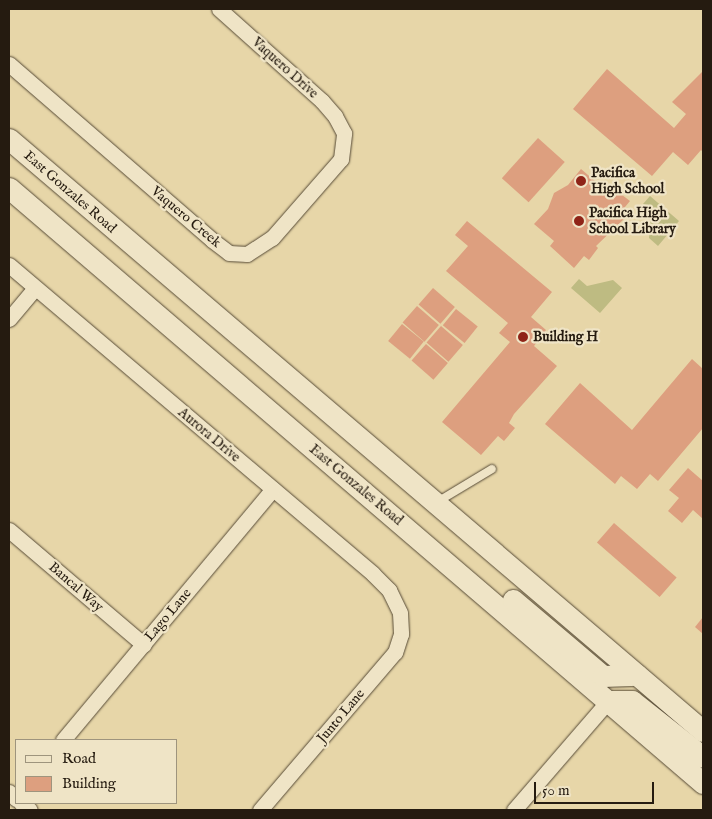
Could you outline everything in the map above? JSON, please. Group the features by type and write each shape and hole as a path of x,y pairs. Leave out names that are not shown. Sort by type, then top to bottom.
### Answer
{"main road":[{"name":"East Gonzales Road","path":"9,139 703,731"},
{"name":"East Gonzales Road","path":"9,188 703,783"},
{"path":"427,545 455,550 603,676 637,675"},
{"path":"608,701 632,701 703,757"}],"street":[{"name":"Vaquero Drive","path":"227,11 322,101 336,116 344,134"},
{"name":"Vaquero Creek","path":"9,64 229,253 247,254 272,238 341,159 344,134"},
{"name":"Aurora Drive","path":"9,265 373,574 388,590 400,613"},
{"path":"9,319 35,288"},
{"name":"Lago Lane","path":"63,739 144,645 273,489"},
{"name":"Bancal Way","path":"9,530 144,645"},
{"name":"Junto Lane","path":"260,810 394,652 401,634 400,613"},
{"path":"519,808 608,701"}],"lane":[{"path":"435,502 482,478 492,469"}],"shaded area":[{"path":"650,196 679,221 658,246 649,238 651,211 643,204"},
{"path":"579,279 587,286 613,280 622,288 600,313 571,288"}],"building":[{"path":"607,69 674,128 686,114 672,102 703,71 703,152 701,150 688,165 673,152 652,176 573,109"},
{"path":"538,138 565,162 529,202 502,178"},
{"name":"Pacifica High School Library","path":"581,169 602,187 605,182 630,201 620,213 625,218 596,246 598,248 589,260 584,256 574,268 550,246 554,241 534,224 548,209 554,193 568,185"},
{"name":"Building H","path":"467,221 552,292 531,317 546,330 534,346 557,366 514,414 509,423 515,428 504,441 498,436 481,455 442,422 510,342 499,333 508,323 446,271 468,246 455,235"},
{"path":"433,288 455,307 440,324 419,305"},
{"path":"417,306 439,325 424,342 403,323"},
{"path":"456,309 478,327 465,343 443,325"},
{"path":"402,324 424,342 410,359 388,341"},
{"path":"441,326 463,345 448,362 427,343"},
{"path":"426,344 448,363 433,380 412,361"},
{"path":"692,359 703,369 703,428 658,481 650,474 637,489 621,476 615,484 545,424 580,383 632,430"},
{"path":"688,468 703,481 703,519 693,510 682,523 668,511 679,498 669,490"},
{"path":"614,523 677,577 660,597 597,543"},
{"path":"703,617 703,634 695,627"}],"place":[{"name":"Pacifica High School","path":"581,181"},
{"name":"Pacifica High School Library","path":"579,221"},
{"name":"Building H","path":"523,337"}]}
